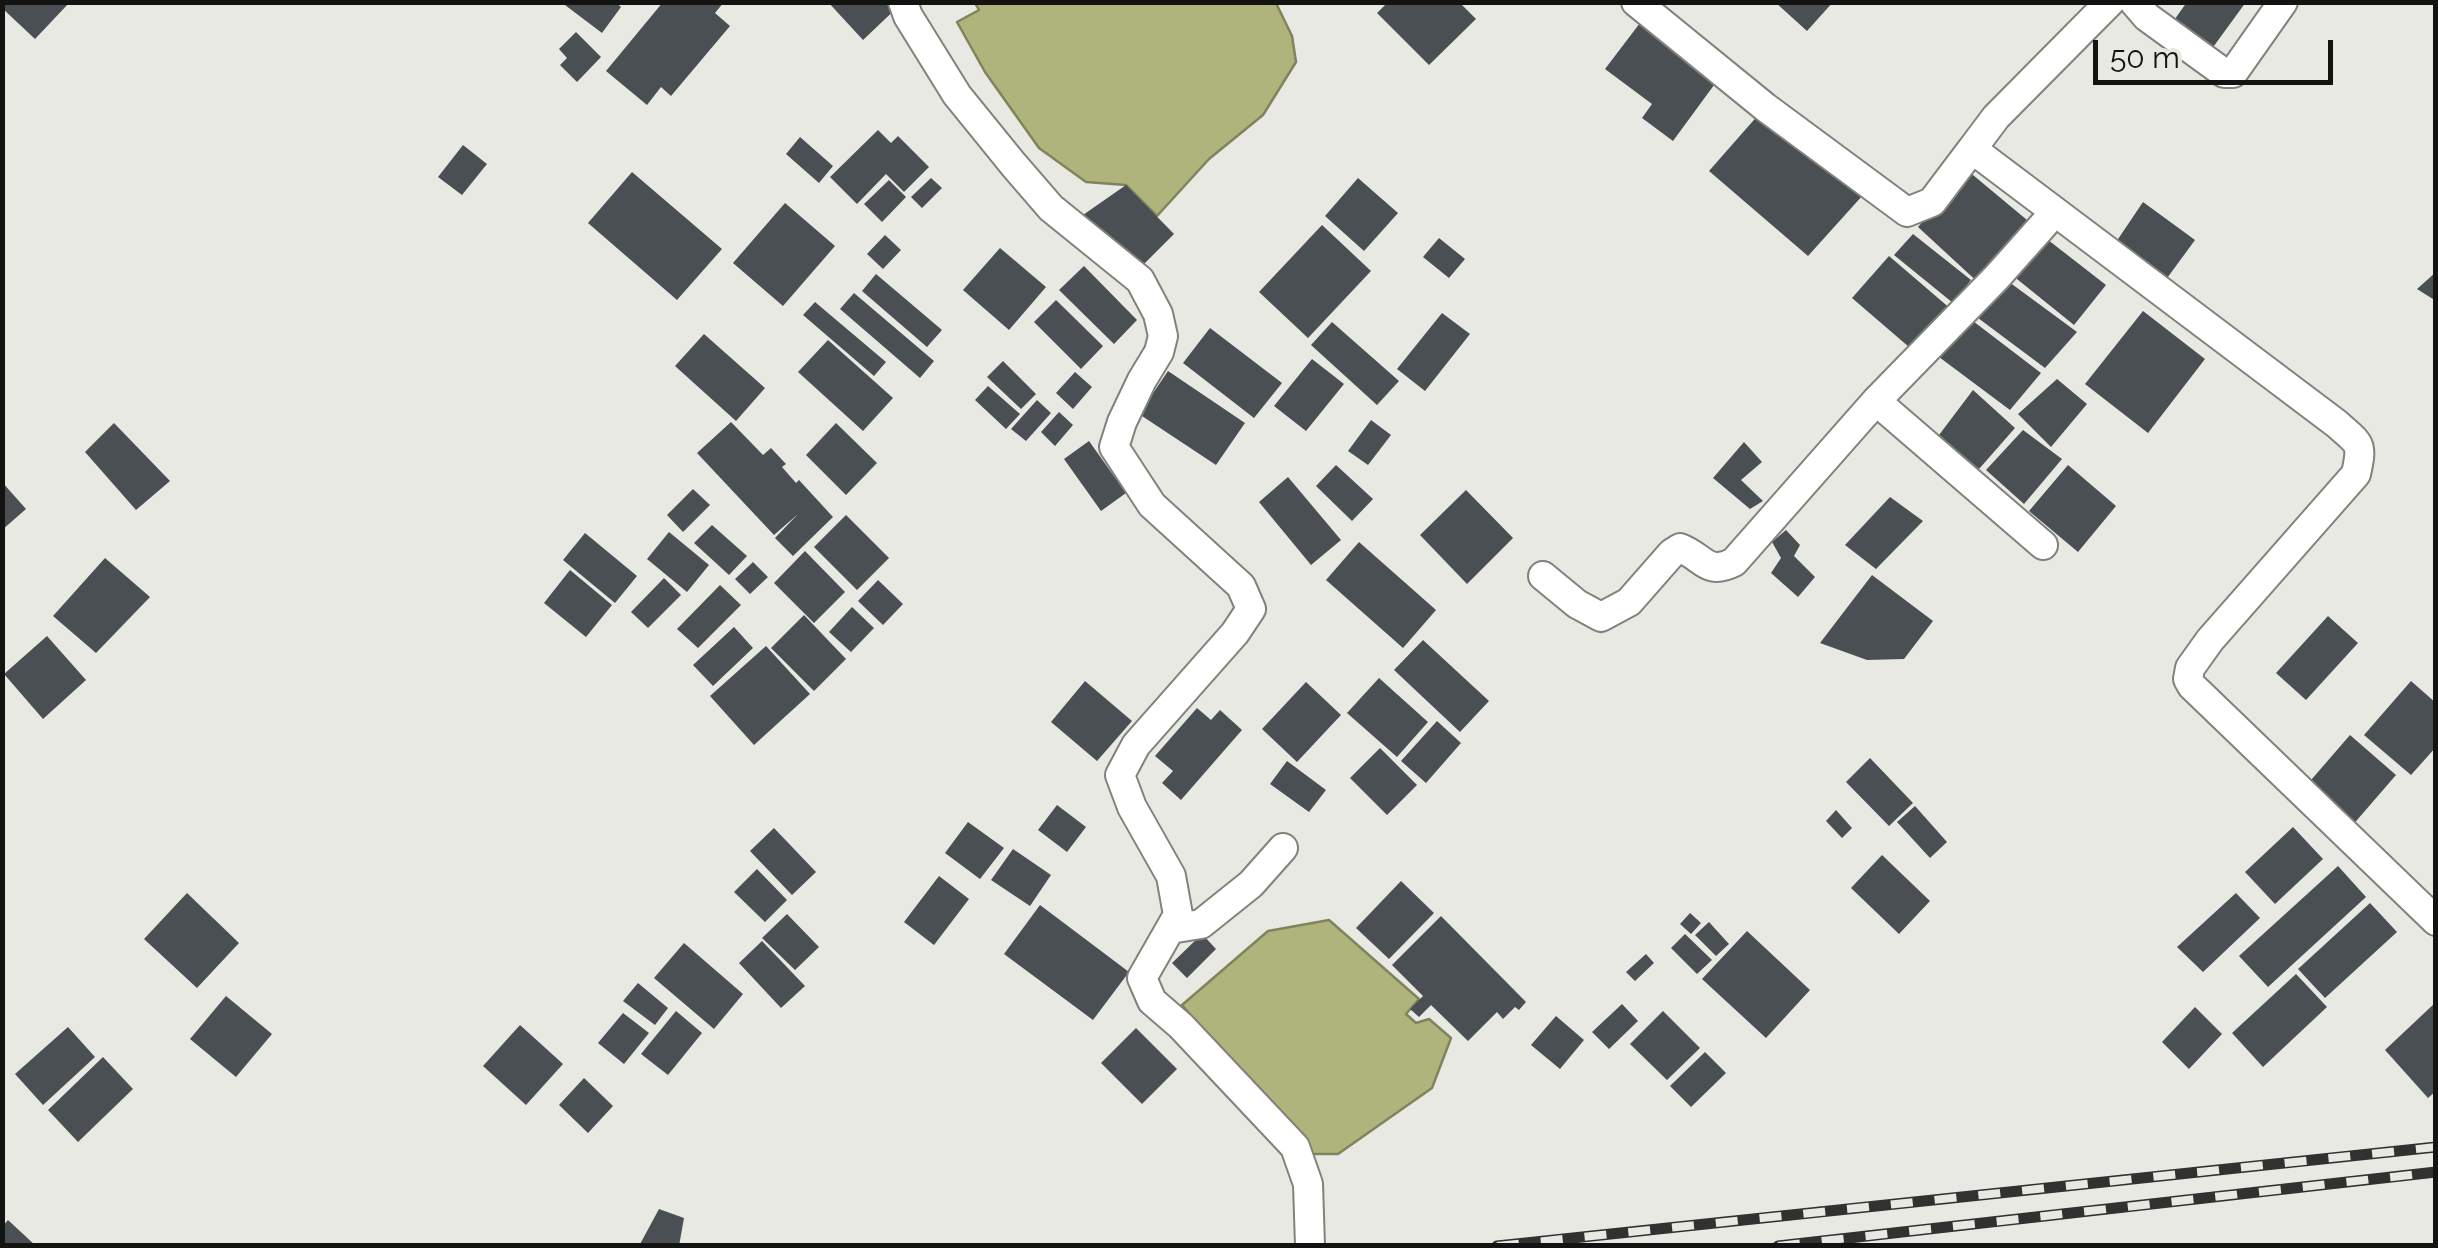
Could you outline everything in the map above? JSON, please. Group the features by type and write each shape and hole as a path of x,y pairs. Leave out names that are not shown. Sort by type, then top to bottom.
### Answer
{"street":[{"path":"904,2 908,16 957,95 1051,208 1140,280 1158,314 1162,336 1159,352 1128,408 1114,447 1152,505 1242,586 1250,609 1235,633 1136,744 1120,775 1132,807 1171,876 1178,916 1142,978 1152,1000 1295,1147 1308,1184 1310,1246"},
{"path":"1636,2 1766,107 1906,212 1932,202 1996,117 2110,2"},
{"path":"2134,2 2224,73 2233,73 2283,2"},
{"path":"1972,149 2337,424 2360,448 2356,474 2210,640 2190,668 2188,679 2436,922"},
{"path":"1542,576 1577,604 1601,617 1629,602 1680,548 1707,566 1721,568 1734,562 1876,401 1996,278 2054,212"},
{"path":"1876,401 2043,545"},
{"path":"1170,929 1201,924 1214,916 1284,848"}],"shaded area":[{"path":"975,3 1276,3 1292,36 1296,62 1263,115 1209,159 1157,216 1126,185 1086,182 1039,148 985,72 957,22 979,10"},
{"path":"1329,920 1419,999 1406,1014 1416,1023 1429,1019 1451,1038 1432,1088 1338,1154 1310,1154 1182,1005 1268,931"}],"building":[{"path":"2,2 70,2 35,39 2,8"},
{"path":"561,2 615,2 621,7 602,33"},
{"path":"663,2 724,2 715,13 730,26 671,96 661,87 647,105 606,71"},
{"path":"828,2 903,2 863,40"},
{"path":"1388,2 1459,2 1476,19 1429,65 1377,13"},
{"path":"1775,2 1833,2 1807,31"},
{"path":"2187,2 2246,2 2211,50 2172,23"},
{"path":"1640,23 1717,81 1673,141 1642,118 1652,104 1605,69"},
{"path":"576,32 601,57 577,82 560,65 567,58 559,49"},
{"path":"1760,113 1863,195 1808,256 1709,171"},
{"path":"878,130 891,143 898,136 929,167 904,192 886,174 857,204 830,177"},
{"path":"800,137 833,166 819,183 786,154"},
{"path":"463,145 487,164 462,195 438,177"},
{"path":"1967,170 2033,225 1982,286 1918,227"},
{"path":"632,172 722,249 677,300 588,223"},
{"path":"931,178 942,188 922,208 911,197"},
{"path":"1358,178 1398,213 1364,251 1325,216"},
{"path":"889,180 906,197 882,222 864,204"},
{"path":"1126,185 1174,234 1136,272 1083,215"},
{"path":"2143,202 2195,240 2162,285 2112,248"},
{"path":"785,203 835,246 783,306 733,263"},
{"path":"1322,225 1371,271 1308,338 1259,292"},
{"path":"1913,234 1971,280 1953,303 1894,255"},
{"path":"885,235 901,250 883,269 867,254"},
{"path":"2043,236 2106,285 2074,325 2012,275"},
{"path":"1439,238 1465,259 1449,278 1423,257"},
{"path":"1000,248 1046,287 1009,330 963,290"},
{"path":"1889,256 1952,310 1916,353 1852,298"},
{"path":"1084,266 1137,320 1114,344 1059,290"},
{"path":"2436,272 2436,301 2417,289"},
{"path":"876,274 942,330 927,347 862,291"},
{"path":"2005,279 2077,332 2045,368 1974,315"},
{"path":"854,293 934,361 920,378 840,309"},
{"path":"1056,300 1103,346 1081,369 1034,322"},
{"path":"815,302 886,362 874,376 803,315"},
{"path":"2143,311 2205,359 2148,433 2085,384"},
{"path":"1442,313 1470,334 1425,391 1397,369"},
{"path":"1969,318 2041,373 2010,410 1939,357"},
{"path":"1332,322 1399,381 1377,405 1311,345"},
{"path":"1210,328 1282,383 1254,418 1183,363"},
{"path":"704,334 765,388 736,421 675,366"},
{"path":"828,340 893,398 863,431 798,372"},
{"path":"1312,359 1344,384 1306,431 1274,406"},
{"path":"1003,361 1036,394 1021,409 987,377"},
{"path":"1168,371 1245,423 1216,465 1139,414"},
{"path":"1075,372 1092,387 1073,409 1056,393"},
{"path":"2057,379 2087,404 2051,447 2018,414"},
{"path":"988,386 1020,414 1006,429 975,400"},
{"path":"1973,390 2015,428 1979,469 1939,435"},
{"path":"1037,400 1051,413 1026,441 1011,429"},
{"path":"1059,412 1073,425 1055,446 1041,432"},
{"path":"1371,420 1391,435 1368,465 1348,451"},
{"path":"731,422 763,455 771,448 796,483 799,480 833,517 793,556 775,538 798,514 774,535 697,453"},
{"path":"114,423 170,481 136,510 85,452"},
{"path":"836,423 877,463 846,495 806,455"},
{"path":"2023,430 2062,459 2024,504 1986,470"},
{"path":"1089,441 1126,493 1101,511 1064,459"},
{"path":"1744,442 1762,462 1741,480 1763,501 1750,509 1713,478"},
{"path":"1336,465 1373,499 1352,521 1316,486"},
{"path":"2068,465 2116,506 2078,552 2029,511"},
{"path":"1288,477 1341,540 1311,565 1259,502"},
{"path":"2,482 26,509 2,530"},
{"path":"693,489 710,505 683,532 667,515"},
{"path":"1466,490 1513,538 1467,584 1420,535"},
{"path":"1890,497 1923,521 1876,569 1845,545"},
{"path":"846,515 889,558 857,590 814,547"},
{"path":"712,525 747,556 729,575 694,543"},
{"path":"1786,530 1800,545 1794,556 1815,577 1798,597 1771,573 1781,558 1772,542"},
{"path":"669,532 709,565 687,592 647,559"},
{"path":"585,533 637,576 615,603 563,560"},
{"path":"1359,542 1436,610 1403,648 1326,580"},
{"path":"805,551 845,592 814,623 774,583"},
{"path":"105,558 150,597 96,653 53,616"},
{"path":"753,562 768,577 750,594 735,579"},
{"path":"570,570 612,605 586,637 544,603"},
{"path":"1872,575 1933,621 1904,659 1867,660 1820,643"},
{"path":"664,578 681,595 648,628 631,612"},
{"path":"878,580 903,604 883,625 858,601"},
{"path":"720,585 741,605 698,648 677,629"},
{"path":"852,607 874,628 851,652 829,632"},
{"path":"804,615 846,659 814,691 771,648"},
{"path":"2328,616 2358,643 2306,700 2276,673"},
{"path":"734,627 753,648 713,686 693,665"},
{"path":"47,636 86,680 43,719 4,674"},
{"path":"1423,640 1489,701 1460,732 1394,670"},
{"path":"766,646 810,694 754,745 710,696"},
{"path":"1379,678 1428,722 1397,757 1347,713"},
{"path":"1085,681 1132,721 1097,761 1051,722"},
{"path":"2411,681 2436,703 2436,747 2411,775 2364,735"},
{"path":"1306,682 1341,715 1297,762 1262,729"},
{"path":"1197,708 1211,720 1220,710 1242,730 1181,800 1162,783 1173,771 1155,756"},
{"path":"1437,721 1461,743 1426,783 1401,761"},
{"path":"2350,735 2396,775 2351,827 2305,787"},
{"path":"1380,748 1417,785 1387,815 1350,778"},
{"path":"1870,758 1913,803 1889,826 1846,782"},
{"path":"1287,761 1326,790 1309,812 1270,784"},
{"path":"1057,805 1086,827 1067,852 1038,830"},
{"path":"1915,806 1947,842 1930,858 1897,822"},
{"path":"1836,810 1852,828 1842,838 1826,821"},
{"path":"968,822 1004,848 980,879 945,853"},
{"path":"2293,827 2323,859 2275,904 2245,872"},
{"path":"774,828 816,872 792,895 750,851"},
{"path":"1013,849 1051,875 1030,906 991,880"},
{"path":"1882,855 1930,901 1899,934 1851,888"},
{"path":"2338,866 2366,897 2268,987 2239,956"},
{"path":"757,869 787,900 765,922 734,892"},
{"path":"939,876 969,899 934,945 904,922"},
{"path":"1401,881 1434,913 1389,959 1356,928"},
{"path":"187,893 239,943 197,988 144,939"},
{"path":"2236,893 2260,918 2203,972 2177,947"},
{"path":"2370,903 2397,932 2325,998 2298,969"},
{"path":"1040,905 1129,972 1093,1020 1004,954"},
{"path":"1690,913 1701,923 1691,934 1680,924"},
{"path":"787,914 819,947 795,970 762,938"},
{"path":"1441,916 1526,1002 1503,1019 1497,1012 1468,1041 1431,1005 1419,1017 1410,1009 1423,996 1392,965"},
{"path":"1709,922 1729,944 1716,956 1695,935"},
{"path":"1747,931 1810,990 1766,1038 1702,979"},
{"path":"1202,934 1216,949 1187,978 1172,963"},
{"path":"1685,934 1712,960 1697,974 1671,948"},
{"path":"762,941 805,986 781,1008 739,963"},
{"path":"684,943 743,994 714,1029 654,978"},
{"path":"1646,954 1654,963 1635,981 1626,972"},
{"path":"2296,974 2327,1007 2263,1067 2232,1033"},
{"path":"638,983 668,1008 655,1025 623,1001"},
{"path":"226,996 272,1034 236,1077 190,1039"},
{"path":"2436,1002 2436,1091 2428,1098 2385,1050"},
{"path":"1622,1004 1638,1021 1609,1049 1592,1032"},
{"path":"2195,1007 2222,1034 2189,1069 2162,1042"},
{"path":"676,1011 702,1033 668,1075 641,1054"},
{"path":"1663,1011 1700,1048 1667,1080 1630,1044"},
{"path":"623,1013 649,1033 624,1064 598,1043"},
{"path":"1556,1016 1584,1040 1560,1069 1531,1045"},
{"path":"520,1025 563,1064 526,1105 483,1066"},
{"path":"68,1027 95,1057 43,1105 15,1074"},
{"path":"1136,1028 1177,1069 1142,1104 1101,1063"},
{"path":"1705,1052 1726,1073 1691,1107 1670,1086"},
{"path":"103,1057 133,1089 78,1142 48,1110"},
{"path":"584,1078 613,1106 588,1133 559,1105"},
{"path":"659,1209 684,1218 679,1246 639,1246"},
{"path":"8,1220 36,1246 2,1246 2,1227"}],"railway":[{"path":"1497,1246 2436,1147"},
{"path":"1778,1246 2436,1172"}]}
